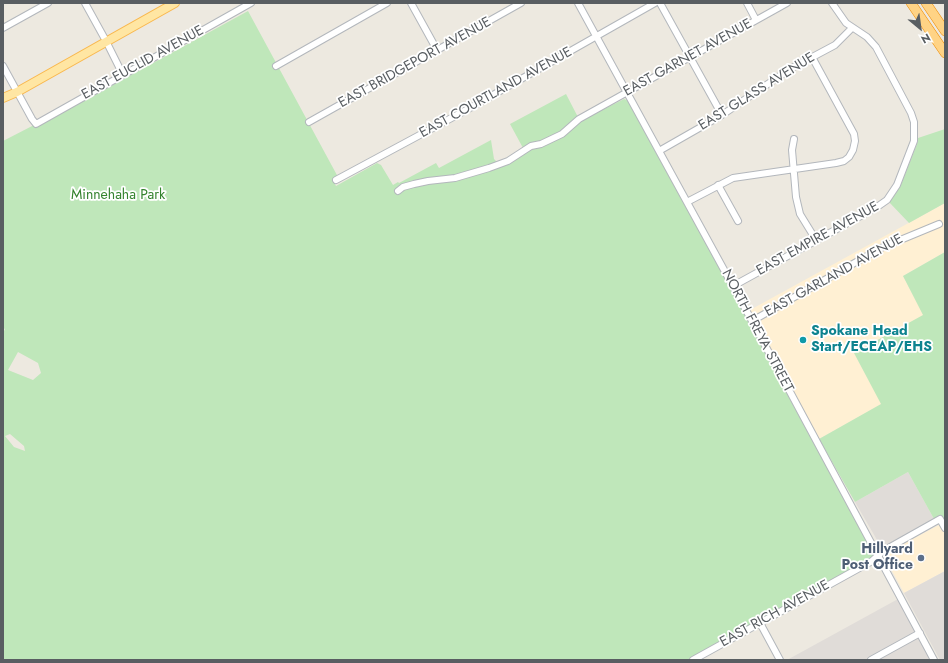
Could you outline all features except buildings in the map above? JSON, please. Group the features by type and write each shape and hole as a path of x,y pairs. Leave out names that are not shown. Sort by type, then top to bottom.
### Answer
{"highway":[{"path":"911,3 945,53"},
{"path":"926,3 945,31"}],"main road":[{"path":"3,98 17,92 176,3"}],"street":[{"path":"3,28 48,3"},
{"path":"85,3 123,75"},
{"name":"EAST EUCLID AVENUE","path":"17,92 36,124 250,3"},
{"path":"276,66 387,3"},
{"path":"411,3 437,50"},
{"name":"EAST BRIDGEPORT AVENUE","path":"309,122 521,3"},
{"name":"NORTH FREYA STREET","path":"578,3 752,321 934,660"},
{"name":"EAST COURTLAND AVENUE","path":"336,180 470,108 655,3"},
{"path":"660,3 722,114"},
{"path":"747,3 756,20"},
{"name":"EAST GARNET AVENUE","path":"398,191 403,187 414,184 455,178 500,164 523,150 562,134 579,119 787,3"},
{"path":"832,3 841,18 852,28"},
{"name":"EAST GLASS AVENUE","path":"659,151 722,114 790,69 835,45 852,28"},
{"name":"EAST EMPIRE AVENUE","path":"733,286 877,207 887,200 898,185 914,141 914,122 911,113 876,47 867,37 852,28"},
{"path":"687,202 733,178 844,161 849,157 854,147 854,134 812,56"},
{"path":"3,66 17,92"},
{"path":"794,139 792,150 796,197 800,214 816,240"},
{"path":"718,185 738,221"},
{"name":"EAST GARLAND AVENUE","path":"752,321 881,248 939,224"},
{"name":"EAST RICH AVENUE","path":"692,660 872,561 884,550 940,519 945,528"},
{"path":"760,623 780,660"},
{"path":"871,660 920,633"}],"shaded area":[{"path":"945,203 945,252 903,276 924,315 854,353 882,404 819,439 750,310"},
{"path":"908,472 934,519 885,546 880,545 855,502"},
{"path":"939,525 945,533 945,571 904,593 885,558 886,553"},
{"path":"945,571 945,660 940,660 904,593"},
{"path":"898,599 932,660 787,660"}],"green space":[{"name":"Minnehaha Park","path":"248,11 338,177 333,180 336,186 377,163 381,165 393,185 436,163 439,168 491,140 494,159 498,163 523,148 510,124 566,94 580,121 624,99 629,101 872,551 873,554 871,559 687,660 3,660 3,331 5,330 3,326 3,141 36,124 40,125","holes":["18,352 38,363 41,373 33,380 8,370","10,434 24,446 25,451 14,447 5,436"]},
{"path":"945,129 945,203 909,223 889,202 900,187 918,138"},
{"path":"945,252 945,521 941,515 934,519 908,472 855,502 819,439 881,404 854,353 923,315 903,276"}],"place":[{"name":"Spokane Head Start/ECEAP/EHS","path":"803,340"},
{"name":"Hillyard Post Office","path":"921,558"}]}
